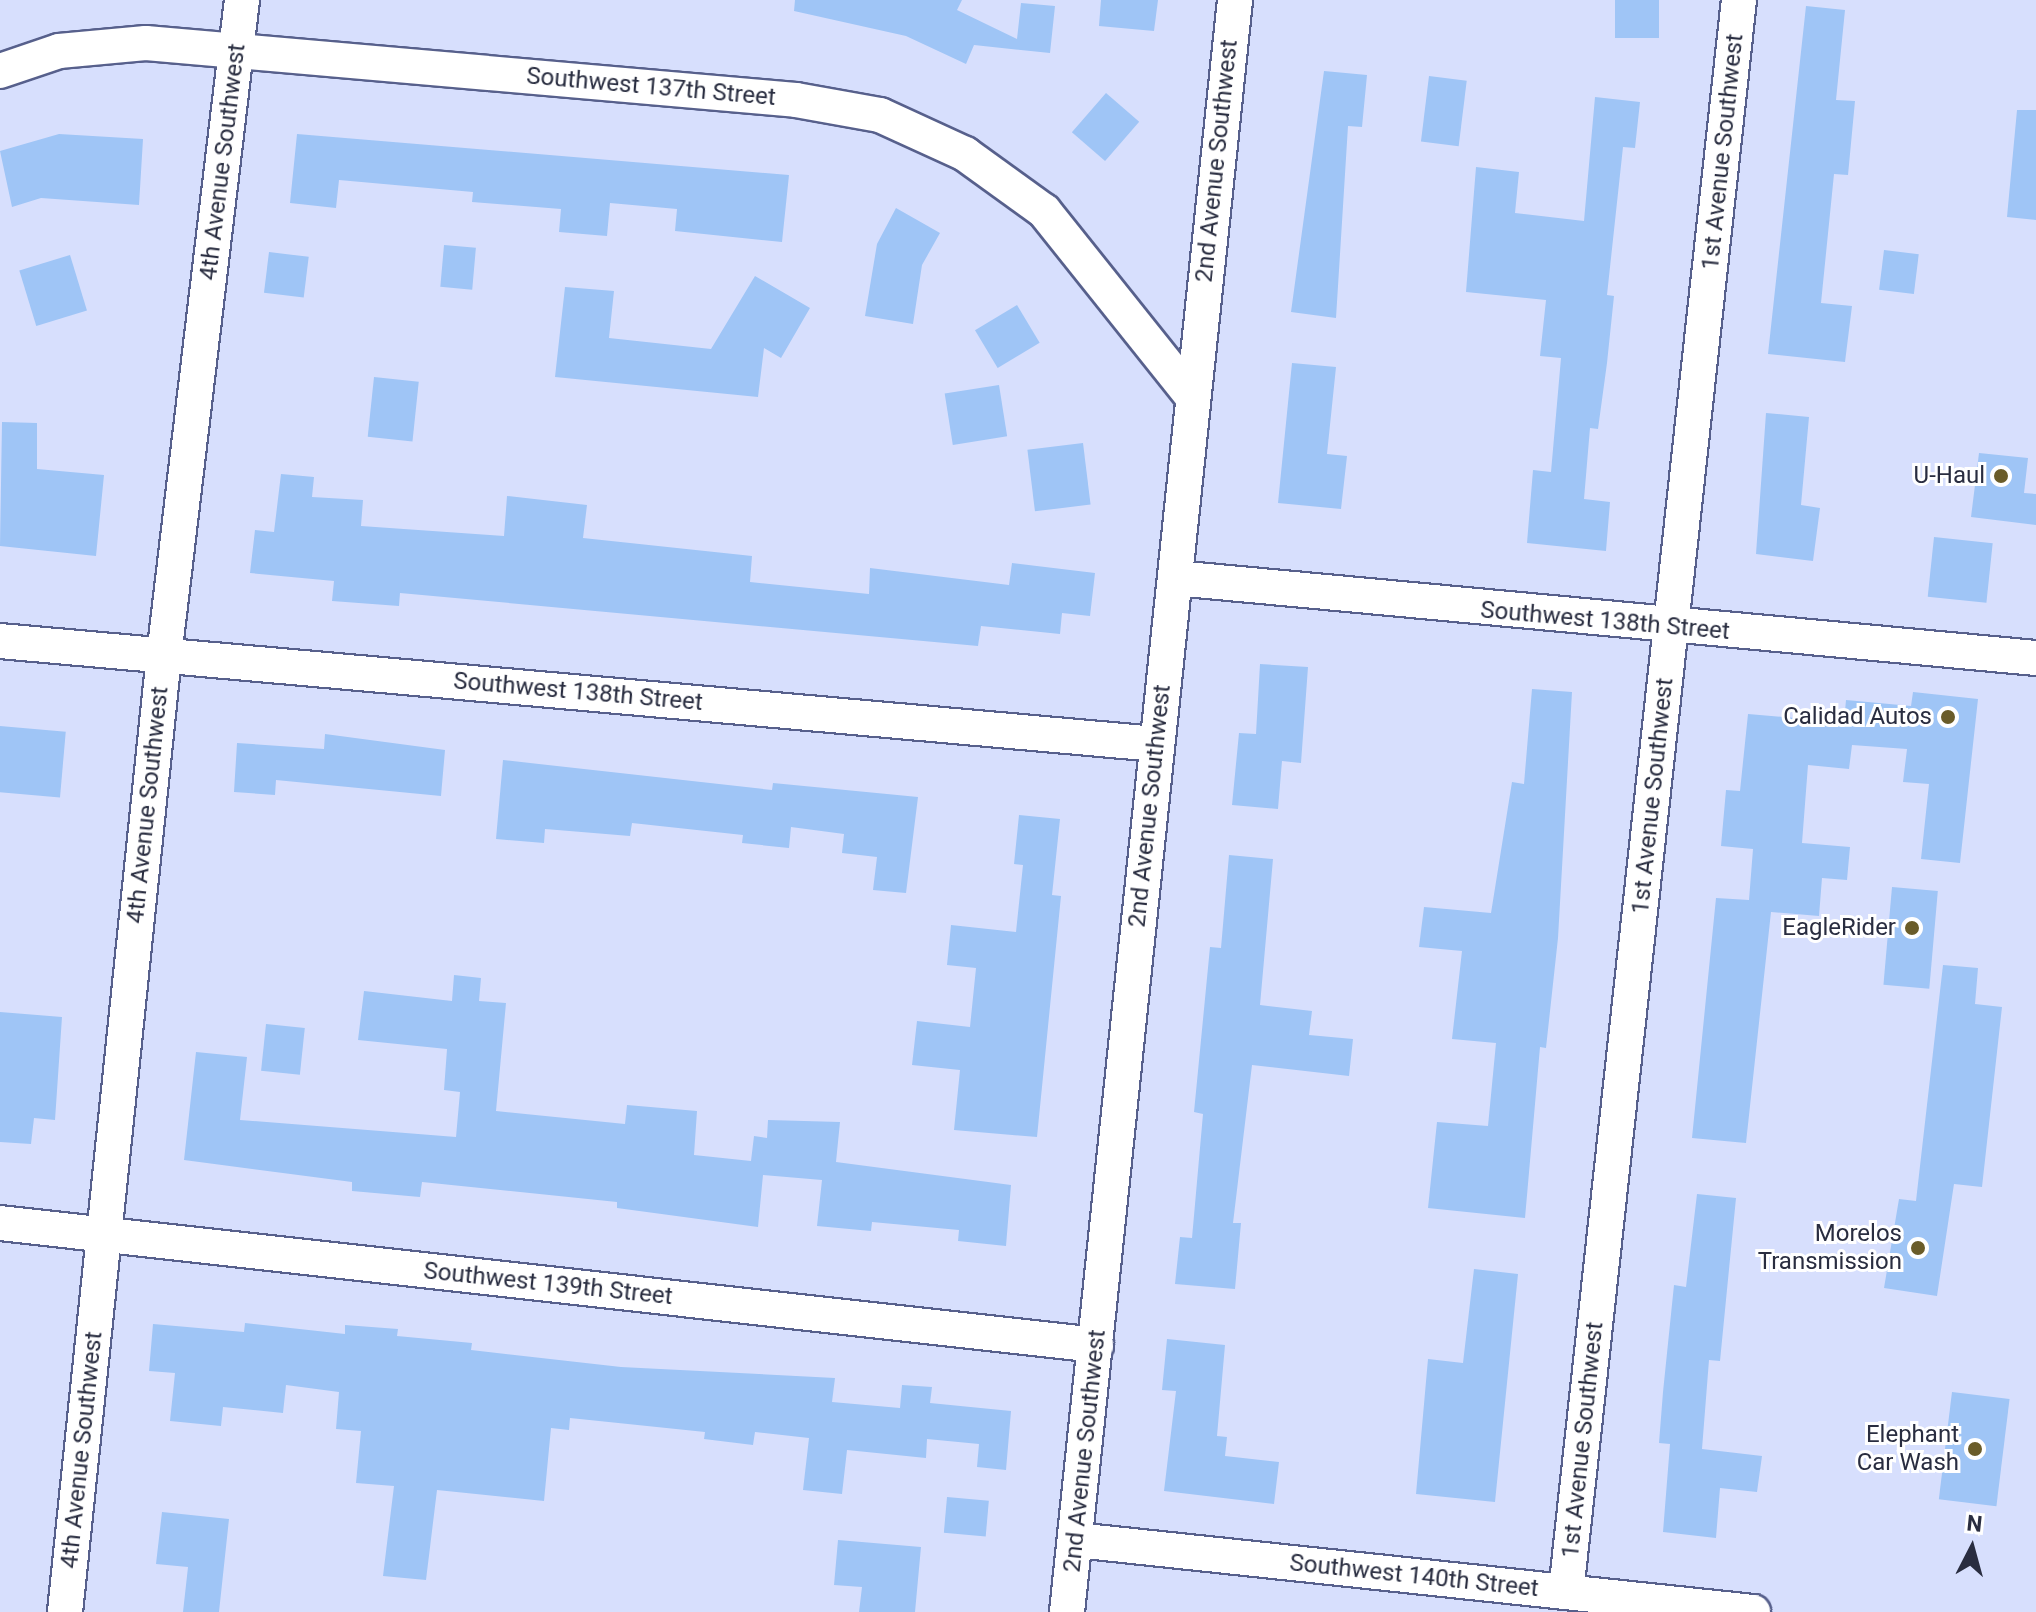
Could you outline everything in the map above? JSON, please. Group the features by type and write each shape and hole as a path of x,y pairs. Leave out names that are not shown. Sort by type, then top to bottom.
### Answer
{"street":[{"name":"4th Avenue Southwest","path":"65,1612 164,656 242,0"},
{"name":"2nd Avenue Southwest","path":"1067,1612 1175,578 1191,395 1235,0"},
{"name":"1st Avenue Southwest","path":"1566,1592 1739,0"},
{"name":"Southwest 137th Street","path":"0,71 104,43 796,100 880,115 965,154 1044,211 1191,395"},
{"name":"Southwest 138th Street","path":"1175,578 1671,628 2036,658"},
{"name":"Southwest 138th Street","path":"0,641 1156,744"},
{"name":"Southwest 139th Street","path":"0,1223 1096,1345"},
{"name":"Southwest 140th Street","path":"1076,1540 1753,1612"}],"building":[{"path":"795,0 962,0 957,10 1017,39 1021,3 1055,6 1050,53 974,45 966,64 906,36 794,11"},
{"path":"1101,0 1158,0 1154,31 1099,26"},
{"path":"1615,0 1659,0 1659,38 1615,38"},
{"path":"1806,6 1845,10 1836,100 1855,101 1848,175 1834,174 1821,303 1852,306 1845,362 1768,354"},
{"path":"1324,71 1367,75 1362,127 1348,126 1336,318 1291,312"},
{"path":"1429,76 1467,81 1459,146 1421,142"},
{"path":"1106,93 1139,122 1105,161 1072,132"},
{"path":"1595,97 1640,102 1635,148 1623,147 1607,295 1614,296 1607,363 1598,429 1590,428 1584,499 1610,502 1606,551 1527,543 1533,470 1551,472 1561,358 1540,356 1546,300 1466,292 1476,167 1519,172 1515,213 1584,221"},
{"path":"2017,110 2036,110 2036,220 2007,217"},
{"path":"59,134 143,139 139,205 41,198 12,207 0,151"},
{"path":"297,134 789,175 782,242 675,231 677,209 610,203 607,236 559,232 561,209 472,202 473,192 339,180 336,208 290,203"},
{"path":"896,208 940,233 922,265 913,324 865,316 877,244"},
{"path":"444,245 476,248 472,290 440,287"},
{"path":"1884,250 1919,254 1914,294 1879,290"},
{"path":"269,252 309,257 304,298 264,293"},
{"path":"70,255 87,310 36,326 19,270"},
{"path":"755,276 810,308 781,358 764,348 758,397 555,377 565,287 614,291 609,338 711,349"},
{"path":"1017,305 1040,343 998,368 975,330"},
{"path":"1292,363 1336,367 1327,454 1347,456 1341,509 1278,503"},
{"path":"374,377 419,382 412,441 368,437"},
{"path":"999,385 1007,436 953,445 945,394"},
{"path":"1766,413 1809,417 1801,505 1820,508 1813,561 1756,554"},
{"path":"2,422 37,423 37,469 104,475 96,556 0,546"},
{"path":"1083,443 1091,505 1035,511 1027,450"},
{"name":"U-Haul","path":"1979,453 2028,458 2024,493 2036,494 2036,525 1971,517"},
{"path":"281,474 314,477 312,497 363,500 361,526 504,536 507,496 587,505 583,538 752,556 750,582 869,594 870,568 1009,585 1012,563 1095,573 1090,616 1062,613 1060,634 981,626 978,646 400,593 399,606 332,601 334,581 250,573 255,530 274,532"},
{"path":"1934,537 1993,543 1986,603 1928,597"},
{"path":"1260,664 1308,667 1301,763 1282,761 1278,809 1232,805 1239,733 1256,734"},
{"path":"1532,689 1572,692 1558,938 1546,1048 1540,1047 1525,1218 1428,1208 1437,1122 1488,1126 1496,1043 1452,1039 1462,951 1419,947 1424,907 1491,913 1512,782 1524,784"},
{"path":"1913,692 1978,699 1960,863 1921,859 1929,784 1903,782 1907,749 1852,745 1849,769 1808,765 1802,843 1850,847 1847,880 1822,878 1819,916 1771,912 1746,1143 1692,1138 1716,898 1749,900 1753,849 1721,846 1726,790 1740,791 1748,714 1844,722 1846,700 1911,706"},
{"path":"0,726 66,732 60,798 0,792"},
{"path":"325,734 445,750 441,796 276,780 275,795 234,792 237,743 324,749"},
{"path":"503,760 772,790 773,783 918,797 906,893 873,890 877,857 842,853 844,834 791,827 789,848 742,843 743,835 632,823 630,836 545,829 544,843 496,839"},
{"path":"1019,815 1060,819 1052,895 1061,896 1037,1137 954,1130 960,1070 912,1065 917,1021 970,1027 976,968 947,965 951,925 1016,932 1023,865 1014,864"},
{"path":"1229,855 1273,859 1260,1005 1312,1011 1309,1035 1353,1039 1349,1076 1252,1065 1233,1223 1241,1223 1235,1289 1175,1284 1180,1237 1192,1238 1203,1114 1194,1112 1210,947 1221,948"},
{"name":"EagleRider","path":"1892,887 1938,891 1929,989 1883,985"},
{"path":"1943,965 1978,968 1975,1004 2002,1007 1982,1187 1954,1184 1937,1296 1884,1288 1899,1199 1916,1201"},
{"path":"454,975 481,978 479,1001 506,1003 496,1111 625,1124 627,1105 697,1111 694,1155 751,1161 754,1136 767,1138 768,1120 840,1122 836,1162 1011,1185 1006,1246 958,1241 959,1230 872,1222 871,1231 817,1226 822,1180 763,1175 758,1227 617,1208 617,1202 422,1182 420,1197 352,1191 352,1182 184,1160 196,1052 247,1057 240,1120 456,1137 460,1092 444,1090 447,1049 358,1040 364,991 452,1001"},
{"path":"0,1012 62,1017 55,1120 34,1118 31,1144 0,1142"},
{"path":"266,1024 305,1028 300,1075 261,1071"},
{"path":"1697,1194 1736,1198 1720,1361 1709,1360 1702,1449 1762,1456 1757,1492 1720,1488 1716,1538 1663,1532 1670,1444 1659,1443 1663,1392 1674,1285 1686,1287"},
{"path":"1474,1269 1518,1274 1495,1502 1416,1494 1428,1359 1463,1363"},
{"path":"245,1323 345,1334 345,1325 398,1329 397,1336 472,1343 471,1350 621,1367 835,1378 832,1402 900,1408 902,1385 932,1387 930,1403 1011,1411 1006,1470 977,1467 979,1444 927,1439 926,1458 847,1450 842,1494 803,1490 809,1438 755,1432 753,1445 704,1439 705,1432 570,1418 569,1430 551,1428 544,1501 437,1490 426,1580 383,1576 394,1486 356,1483 361,1431 336,1429 339,1392 286,1385 283,1413 223,1407 221,1426 170,1421 175,1373 149,1371 153,1324 244,1332"},
{"path":"1167,1339 1225,1345 1217,1436 1227,1437 1225,1456 1279,1462 1274,1504 1164,1491 1176,1391 1162,1390"},
{"name":"Elephant Car Wash","path":"1952,1392 2010,1399 1996,1506 1939,1499"},
{"path":"947,1497 989,1501 986,1537 944,1533"},
{"path":"162,1512 229,1519 219,1612 183,1612 188,1567 156,1564"},
{"path":"838,1540 921,1547 915,1612 859,1612 862,1587 834,1585"}],"place":[{"name":"U-Haul","path":"2001,476"},
{"name":"Calidad Autos","path":"1948,717"},
{"name":"EagleRider","path":"1912,928"},
{"name":"Morelos Transmission","path":"1918,1248"},
{"name":"Elephant Car Wash","path":"1975,1449"}]}
